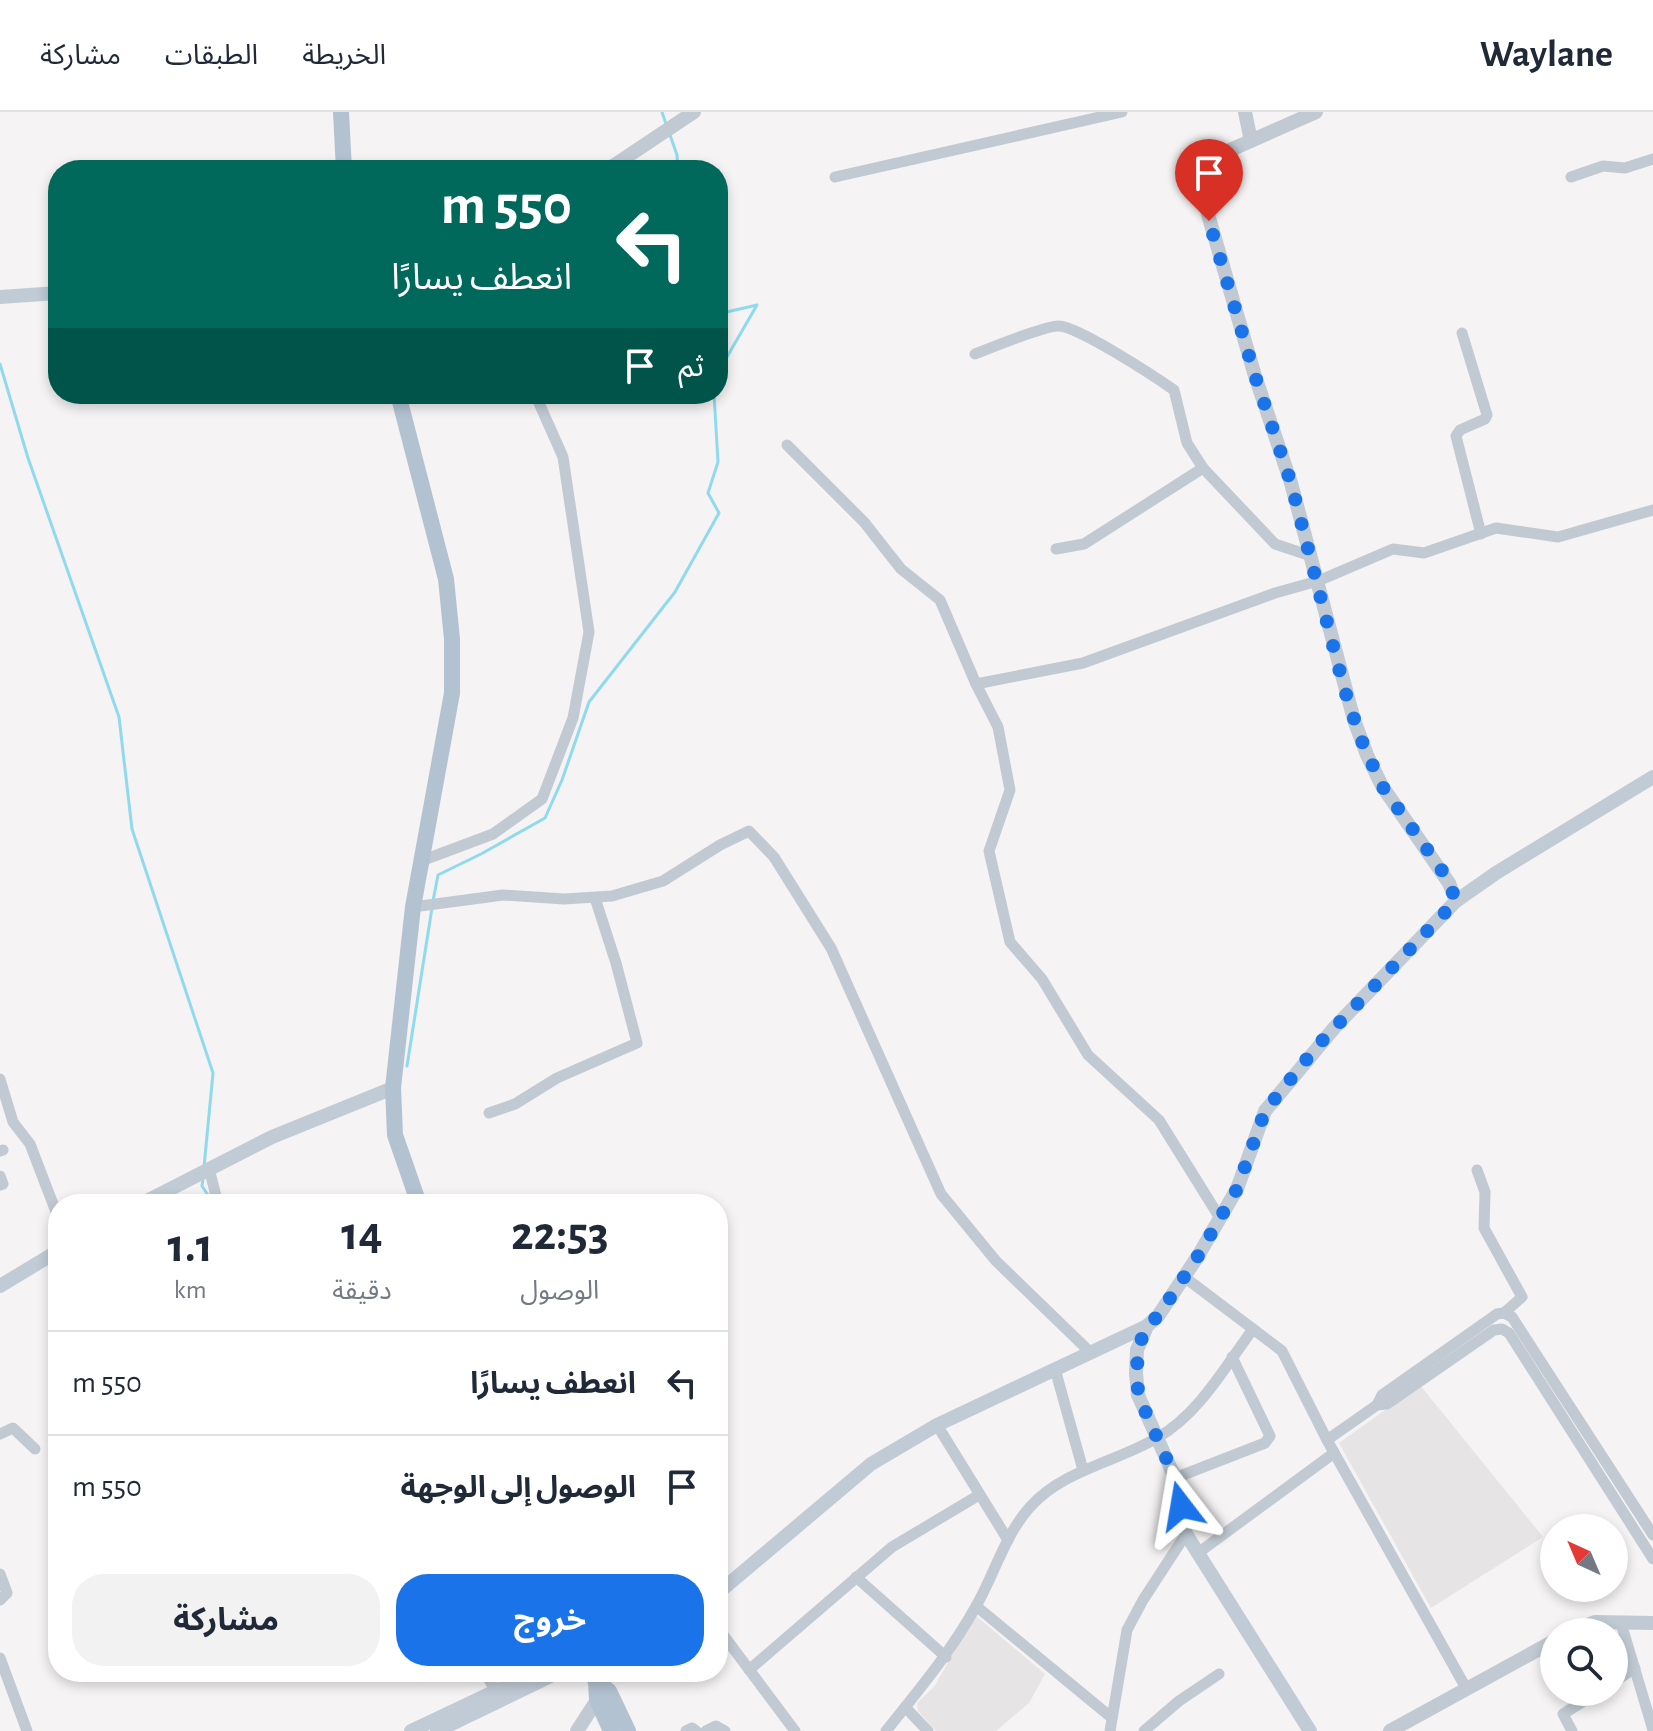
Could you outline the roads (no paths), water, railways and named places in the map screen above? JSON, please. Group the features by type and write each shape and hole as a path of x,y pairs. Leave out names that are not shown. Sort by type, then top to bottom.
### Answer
{"main road":[{"path":"341,112 343,160"},
{"path":"0,297 48,294"},
{"path":"401,404 446,579 452,639 452,693 413,907 393,1088 395,1135 416,1194"},
{"path":"728,1585 871,1464 937,1425 1147,1326 1158,1316 1237,1189 1265,1111 1318,1045 1456,901 1496,873 1652,780"},
{"path":"160,1194 272,1137 393,1088"},
{"path":"0,1286 48,1257"},
{"path":"1147,1326 1137,1350 1138,1395 1175,1478 1186,1534 1310,1731"},
{"path":"411,1731 514,1682"},
{"path":"437,1731 538,1682"},
{"path":"595,1682 597,1700 611,1731"},
{"path":"599,1682 609,1691 628,1731"}],"street":[{"path":"622,160 694,112"},
{"path":"835,177 1122,112"},
{"path":"1245,112 1251,141"},
{"path":"1316,112 1201,163 1196,173 1311,556 1344,688 1367,755 1382,786 1449,883 1456,901"},
{"path":"1571,177 1603,166 1625,168 1653,159"},
{"path":"975,354 1057,326 1071,330 1146,371 1174,390 1187,443 1203,468 1275,544 1311,556"},
{"path":"1462,333 1487,415 1484,420 1460,430 1456,436 1481,534"},
{"path":"421,861 493,834 542,799 573,718 589,632 563,457 539,404"},
{"path":"787,445 864,522 901,569 940,600 998,727 1010,790 989,851 1010,942 1042,979 1088,1055 1159,1120 1220,1218"},
{"path":"1056,549 1084,544 1203,468"},
{"path":"976,684 1083,663 1275,593 1318,581 1393,549 1424,553 1496,528 1558,537 1653,510"},
{"path":"413,907 503,895 564,899 612,896 663,881 720,845 749,831 774,857 831,948 941,1194 996,1261 1090,1352"},
{"path":"489,1113 515,1104 557,1078 637,1043 595,898"},
{"path":"0,1079 13,1122 30,1144 49,1194"},
{"path":"209,1168 216,1194"},
{"path":"1477,1170 1485,1192 1484,1228 1522,1297 1504,1313"},
{"path":"0,1176 3,1184 0,1185"},
{"path":"1183,1276 1282,1351 1334,1453 1466,1688"},
{"path":"1327,1440 1377,1405 1382,1395 1497,1314 1504,1313 1512,1317 1653,1535"},
{"path":"886,1731 946,1657 976,1606 1008,1540 1028,1509 1046,1492 1083,1470 1159,1437 1197,1406 1253,1329"},
{"path":"1377,1405 1387,1404 1494,1330 1502,1329 1509,1333 1653,1559"},
{"path":"1175,1478 1265,1443 1270,1436 1232,1357"},
{"path":"1055,1369 1083,1470"},
{"path":"937,1425 1008,1540"},
{"path":"0,1434 13,1428 35,1449"},
{"path":"1198,1553 1334,1453"},
{"path":"749,1670 892,1547 979,1495"},
{"path":"1110,1731 1127,1630 1186,1534"},
{"path":"0,1574 7,1593 0,1600"},
{"path":"856,1577 946,1657"},
{"path":"976,1606 1112,1718"},
{"path":"1628,1623 1653,1623"},
{"path":"728,1642 795,1731"},
{"path":"1628,1646 1653,1730"},
{"path":"1390,1731 1540,1648"},
{"path":"0,1658 27,1731"},
{"path":"1628,1673 1635,1668"},
{"path":"1144,1731 1179,1701 1219,1674"},
{"path":"490,1682 495,1691"},
{"path":"577,1731 597,1700"},
{"path":"1572,1731 1563,1714 1576,1706"},
{"path":"905,1707 928,1731"},
{"path":"706,1731 716,1726 725,1731"},
{"path":"686,1731 692,1728 696,1731"}],"waterway":[{"path":"662,112 666,124"},
{"path":"670,135 677,160"},
{"path":"728,312 757,305 728,355"},
{"path":"0,364 28,458 119,717 132,829 213,1073 204,1167"},
{"path":"433,901 438,875 545,818 562,780 589,702 675,592 719,513 708,493 718,462 715,404"},
{"path":"407,1066 432,908"},
{"path":"203,1179 202,1186 207,1194"}]}
